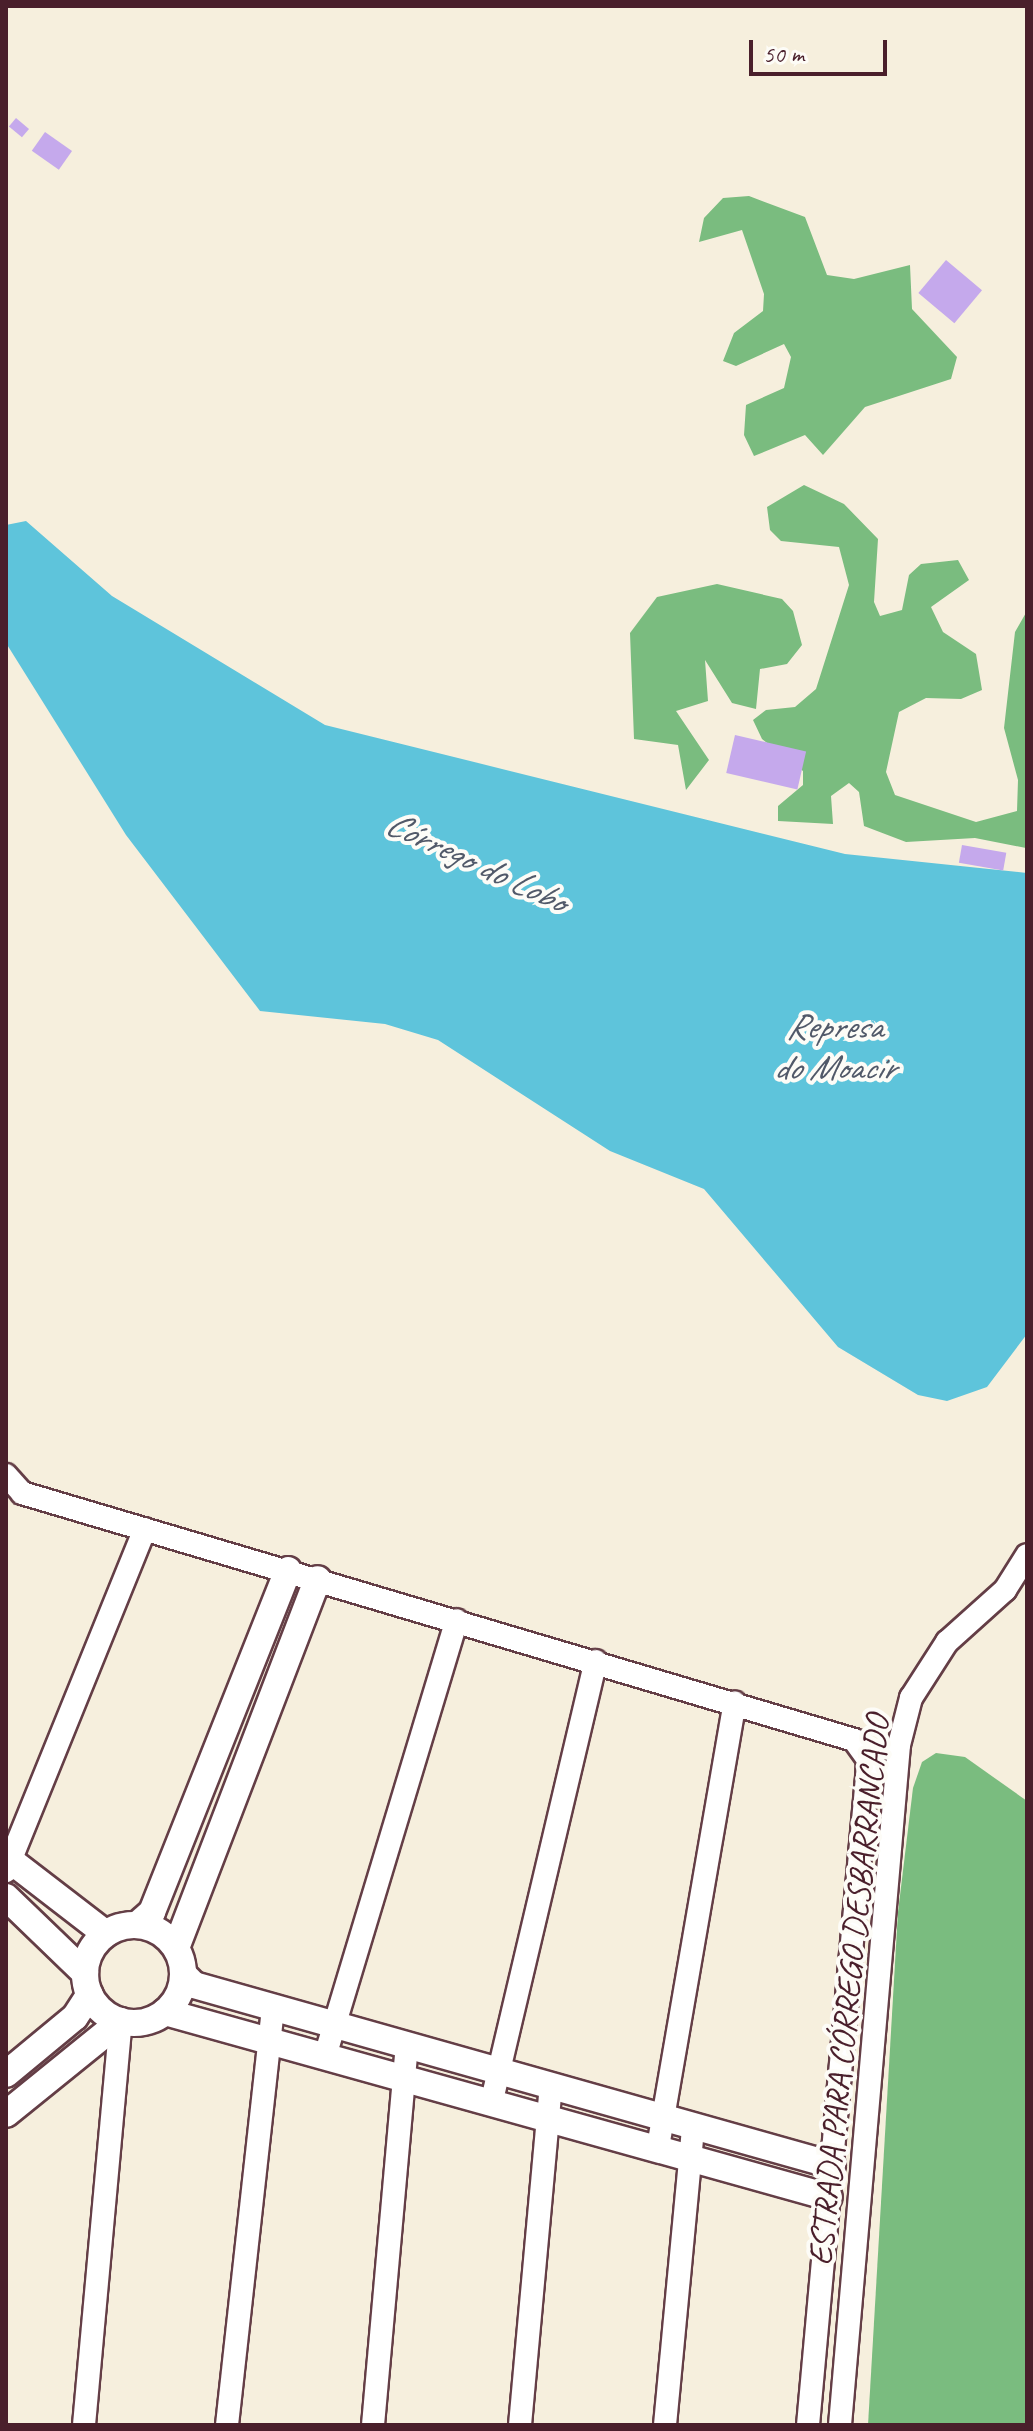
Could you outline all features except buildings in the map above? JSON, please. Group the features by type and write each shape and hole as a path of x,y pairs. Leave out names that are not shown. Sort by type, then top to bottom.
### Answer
{"street":[{"path":"8,1484 22,1493 854,1740 868,1759 808,2425"},
{"path":"106,1934 8,1864 145,1529"},
{"name":"ESTRADA PARA CÓRREGO DESBARRANCADO","path":"840,2425 899,1745 911,1698 947,1642 1005,1590 1027,1555"},
{"path":"106,1934 137,1925 152,1912 288,1570"},
{"path":"176,1948 318,1579"},
{"path":"326,2053 457,1620"},
{"path":"492,2100 596,1661"},
{"path":"658,2147 735,1703"},
{"path":"6,1897 121,2021 84,2425"},
{"path":"137,1925 159,1931 176,1948 184,1975 194,1985 832,2165"},
{"path":"6,2074 75,2017 106,1934"},
{"path":"165,2012 184,1975"},
{"path":"227,2425 273,2008"},
{"path":"6,2114 121,2021 165,2012 268,2035 829,2197"},
{"path":"373,2425 407,2046"},
{"path":"520,2425 551,2086"},
{"path":"665,2425 693,2127"}],"green space":[{"path":"749,196 805,217 827,275 854,279 910,265 912,309 957,357 951,379 865,407 823,455 805,435 754,456 744,435 746,405 784,388 791,357 784,344 736,366 723,361 734,333 763,311 764,294 742,230 699,242 704,218 723,198"},
{"path":"804,485 844,504 878,539 874,602 880,616 902,610 909,575 921,564 958,560 969,580 931,607 943,632 976,654 982,690 961,699 926,698 899,712 886,772 895,795 976,822 1017,811 1018,780 1004,728 1015,632 1027,611 1026,848 975,838 906,842 864,826 859,792 849,783 831,796 833,824 778,821 778,806 803,785 803,771 762,739 753,720 766,710 795,707 816,689 849,585 839,547 781,541 770,530 767,507"},
{"path":"717,584 782,599 793,611 802,645 787,664 760,669 756,709 732,703 705,660 708,701 676,711 709,760 686,790 678,745 634,739 630,633 657,597"},
{"path":"936,1753 965,1757 1027,1801 1027,2425 868,2425 898,1912 913,1788 922,1762"}],"water":[{"name":"Represa do Moacir","path":"26,521 112,596 325,725 845,854 1027,873 1027,1334 987,1387 947,1401 918,1395 838,1347 704,1189 610,1151 438,1040 385,1024 260,1011 126,835 6,643 6,525"}],"water label":[{"name":"Córrego do Lobo","path":"476,862"}]}
